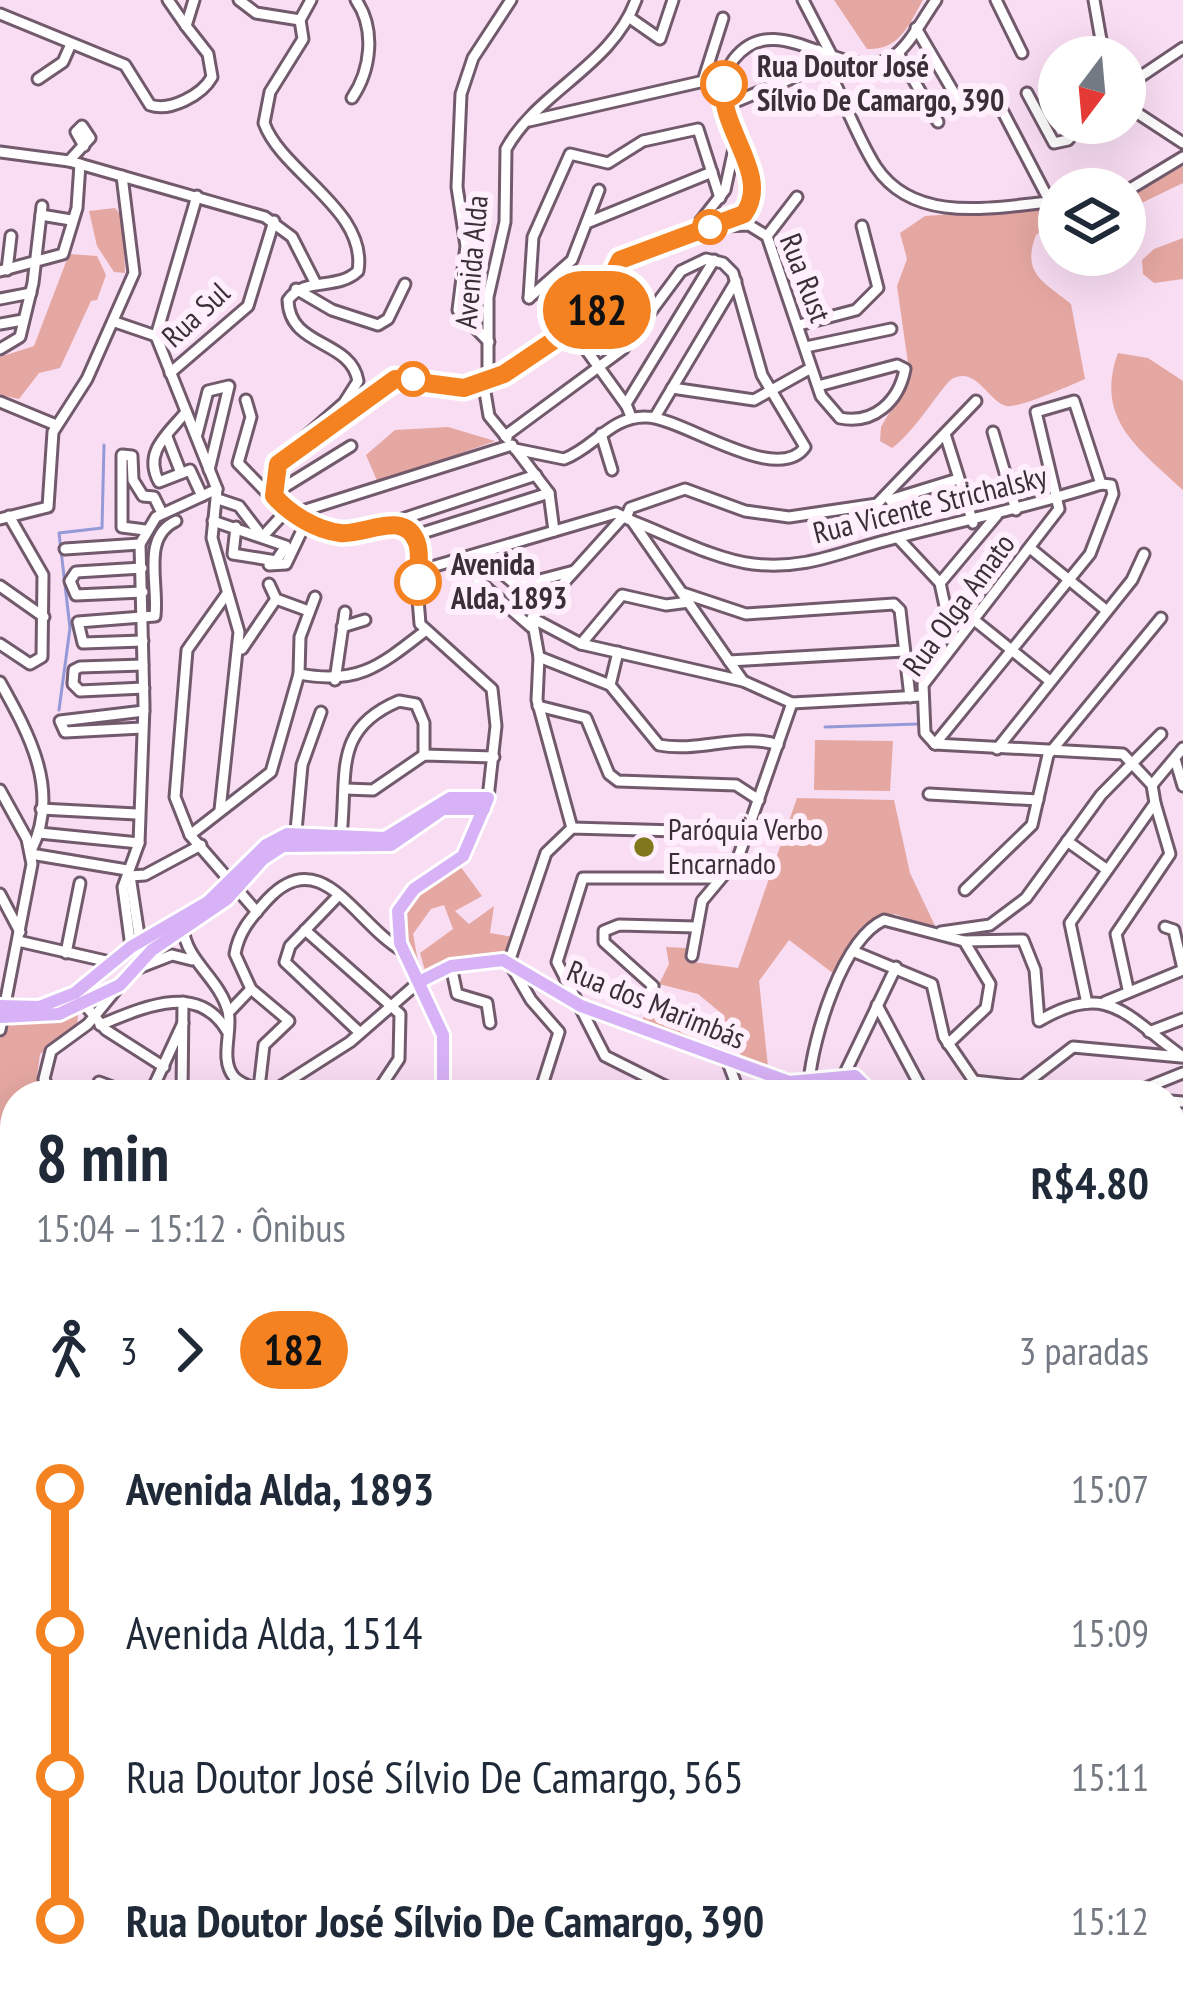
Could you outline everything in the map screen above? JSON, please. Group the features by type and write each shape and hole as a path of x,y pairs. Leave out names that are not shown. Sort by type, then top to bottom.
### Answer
{"main road":[{"path":"233,887 266,845 296,832 385,838 450,798 486,803"},
{"path":"2,1015 45,1017 85,1005 120,985 152,950 283,846 379,848 413,834 443,809 486,803"},
{"path":"443,1080 442,1035 403,951 397,920 402,902 463,856 486,803"},
{"path":"2,1015 67,998 135,944 182,925"},
{"path":"418,982 451,966 509,962"},
{"name":"Rua dos Marimbás","path":"509,962 525,980 581,1006 778,1080"},
{"path":"843,1077 862,1080"},
{"name":"Rua dos Marimbás","path":"823,1080 843,1077"}],"street":[{"path":"0,14 128,68 150,105 163,108 196,94 212,77 208,54 168,0"},
{"path":"186,26 194,0"},
{"path":"239,0 256,13 300,20"},
{"path":"295,448 298,440 344,403 358,381 345,356 308,338 290,315 288,300 296,289 348,280 360,264 335,210 274,142 264,123 270,92 303,39 300,20 311,0"},
{"path":"352,98 369,56 364,13 356,0"},
{"path":"489,342 458,310 466,246 457,188 459,111 468,68 511,0"},
{"name":"Avenida Alda","path":"549,493 489,416 490,284 505,222 503,159 530,121 592,64 629,18 636,0"},
{"path":"629,18 660,40 673,0"},
{"path":"803,0 832,54"},
{"path":"274,496 278,464 395,379 464,388 490,380 599,308 620,260 744,214 753,196 752,176 723,107 726,76 738,54 755,44 782,40 868,63 898,53 936,0"},
{"path":"996,0 1022,53"},
{"path":"1094,0 1100,36"},
{"path":"703,81 723,18"},
{"path":"916,28 961,105"},
{"path":"38,79 63,62 71,44"},
{"path":"1146,73 1183,48"},
{"path":"818,50 875,165 907,195 942,208 1038,202"},
{"path":"898,53 938,122"},
{"path":"530,121 726,76"},
{"path":"723,107 796,76"},
{"path":"1027,93 1038,113"},
{"path":"1002,110 1038,172"},
{"path":"1146,119 1183,143"},
{"path":"599,190 590,222 565,269 529,298 532,237 567,157 573,153 608,163 643,141 694,129 703,133 720,197"},
{"path":"692,232 720,197 735,144"},
{"path":"11,236 3,271 63,254 75,163 83,146"},
{"path":"0,152 75,163 274,221 298,246 316,284"},
{"path":"1146,179 1183,157"},
{"path":"590,222 712,172"},
{"path":"2,648 31,664 39,662 44,617 40,565 4,517 48,507 56,424 80,392 134,273 122,176"},
{"path":"196,196 156,336 217,494 213,521 217,553 239,632 241,650 220,810"},
{"path":"767,236 797,197"},
{"path":"0,349 20,337 31,293 41,211 71,220"},
{"name":"Rua Sul","path":"170,373 248,306 274,221"},
{"name":"Rua Rust","path":"717,224 749,225 767,236 818,386"},
{"path":"799,325 856,310 880,285 859,230 862,226"},
{"path":"626,405 714,260"},
{"path":"262,533 290,512 511,443 635,337 688,266 714,260 731,269 770,392 804,445 799,455 745,454 655,417 631,418 573,455 542,455 511,443"},
{"path":"655,417 736,281"},
{"path":"296,289 332,310 378,325 388,319 404,284"},
{"path":"0,299 31,293"},
{"path":"0,324 23,320"},
{"path":"115,322 156,336"},
{"path":"806,347 891,329"},
{"path":"572,330 631,418"},
{"path":"897,364 905,369 892,398 860,420 840,418 818,386 897,364"},
{"path":"758,399 812,368"},
{"path":"196,434 210,389 230,386 230,402 209,470"},
{"path":"672,388 780,406"},
{"path":"247,400 251,418 238,463 260,489 290,512 344,533 391,524 534,472 542,455"},
{"path":"884,501 976,401"},
{"path":"935,744 1093,548 1112,498 1111,485 1101,484 1074,401 1036,412 1060,497"},
{"path":"0,402 56,424"},
{"path":"186,412 150,460 202,496"},
{"path":"993,432 1016,510"},
{"path":"601,434 612,470"},
{"path":"946,436 973,523"},
{"path":"167,437 181,504"},
{"path":"274,496 351,446"},
{"path":"135,944 130,876 139,843 136,814 144,711 140,544 146,528 143,496 133,480 133,456 122,455 122,527 146,528 162,513 217,494 239,506 262,533"},
{"path":"532,622 628,516 686,489 745,511 789,518 884,501 958,479"},
{"name":"Rua Vicente Strichalsky","path":"628,516 757,565 839,559 898,538 973,523 1101,484"},
{"path":"391,524 413,536 549,493 554,531"},
{"path":"143,496 152,496 162,513"},
{"name":"Rua Olga Amato","path":"935,744 925,733 915,696 1059,509 1060,497"},
{"path":"418,572 608,513 628,516 742,681"},
{"path":"940,583 997,515"},
{"path":"217,553 282,566 307,520"},
{"path":"142,641 83,643 78,627 87,619 143,618 156,612 157,534 176,521"},
{"path":"213,521 262,533 286,543 276,560 231,552 236,527"},
{"path":"413,536 416,608 425,631 489,684 496,704 486,803"},
{"path":"898,538 940,583 953,643"},
{"path":"65,549 140,544"},
{"path":"1030,548 1107,611"},
{"path":"480,554 517,586 575,571"},
{"path":"997,748 1132,580 1144,554"},
{"path":"142,568 76,572 70,581 76,596 143,592"},
{"path":"470,573 532,622 581,644 742,681 792,703 915,696 894,604 746,614 686,597 659,604 622,596 581,644"},
{"path":"269,584 276,599 306,610"},
{"path":"0,586 44,617"},
{"path":"227,593 191,640 184,659 176,807 190,835 257,912"},
{"path":"190,835 204,819 271,772 299,674 297,647 306,610 315,597"},
{"path":"241,650 276,599"},
{"path":"216,611 232,612"},
{"path":"335,680 345,612"},
{"path":"965,890 1028,831 1052,751 1161,618"},
{"path":"973,619 1050,681"},
{"path":"342,627 364,620"},
{"path":"532,622 539,657 538,706 572,828"},
{"path":"299,674 335,680 381,664 425,631"},
{"path":"239,632 254,632"},
{"path":"729,661 904,651"},
{"path":"610,685 618,652"},
{"path":"539,657 610,685 663,746 728,746 755,738 778,745"},
{"path":"143,665 80,667 74,670 73,684 80,691 144,688"},
{"path":"0,682 41,765 39,833 31,852 2,1015"},
{"path":"341,836 354,731 390,705 408,701 421,712 424,754"},
{"path":"692,956 702,902 734,866 792,703"},
{"path":"538,706 586,718 609,774 618,781 736,785 759,800"},
{"path":"142,728 65,732 60,721 144,711"},
{"path":"296,832 302,765 321,712"},
{"path":"935,933 980,928 1005,916 1035,888 1132,759 1161,734"},
{"path":"935,744 1132,759 1152,784 1170,854 1117,931 1128,989"},
{"path":"1152,784 1183,748"},
{"path":"346,789 373,790 424,754 494,757"},
{"path":"1175,759 1183,786"},
{"path":"0,790 31,852"},
{"path":"929,794 1038,800"},
{"path":"1086,999 1069,927 1155,803"},
{"path":"176,807 186,819 204,819"},
{"path":"40,813 136,814"},
{"path":"16,820 32,824 40,813"},
{"path":"509,962 546,853 572,828 748,832"},
{"path":"39,833 139,843"},
{"path":"1066,841 1106,869"},
{"path":"130,876 145,875 201,845"},
{"path":"31,852 127,870 130,876"},
{"path":"268,1080 264,1046 289,1021 250,989 235,954 242,930 293,877 321,882 403,951"},
{"path":"653,1080 605,1056 556,962 580,880 720,878"},
{"path":"66,953 80,883"},
{"path":"0,894 19,937 110,962"},
{"path":"338,896 286,951 285,962 360,1033"},
{"path":"809,1080 814,1037 866,930 884,920 964,941 1024,940 1035,970 1040,1022 1086,999 1105,1002 1183,1057"},
{"path":"182,925 182,950"},
{"path":"646,999 653,986 604,942 604,931 619,926 696,927"},
{"path":"1105,1002 1183,970 1174,930 1165,926"},
{"path":"305,930 401,1019 400,1053 384,1080"},
{"path":"948,1044 972,1026 990,998 988,977 964,941"},
{"path":"182,950 197,962 229,1012"},
{"path":"134,971 182,950"},
{"path":"855,952 932,983 937,1019 973,1080"},
{"path":"0,955 16,956"},
{"path":"85,958 96,976"},
{"path":"451,966 457,994 489,1004 490,1023"},
{"path":"843,1077 896,967"},
{"path":"525,980 559,1035 544,1080"},
{"path":"288,1080 360,1033 418,982"},
{"path":"45,1080 47,1057 97,1021 120,985"},
{"path":"237,1080 230,1071 229,1012 250,989"},
{"path":"97,1021 183,1001 213,1012 227,1031"},
{"path":"182,1080 183,1001"},
{"path":"85,1005 97,1021 164,1067"},
{"path":"877,1005 918,1080"},
{"path":"1148,1032 1183,1019"},
{"path":"155,1080 183,1023"},
{"path":"1030,1080 1073,1047 1183,1057"},
{"path":"727,1060 734,1080"}],"shaded area":[{"path":"834,0 923,0 895,41 867,49"},
{"path":"1183,166 1183,183 1146,201 1146,181"},
{"path":"115,208 123,218 125,273 114,272 97,246 89,211"},
{"path":"1038,208 1033,268 1071,304 1085,379 1006,406 975,381 960,376 948,382 892,448 880,441 881,427 910,377 897,286 907,259 900,233 925,216"},
{"path":"1183,238 1183,279 1154,283 1145,276 1146,256"},
{"path":"69,254 97,256 106,275 97,300 91,301 60,368 39,373 19,399 0,395 0,357 34,346"},
{"path":"1118,353 1148,358 1183,381 1183,490 1137,446 1116,415 1112,376"},
{"path":"448,427 495,441 378,483 366,455 395,430"},
{"path":"815,740 893,741 890,791 814,790"},
{"path":"797,798 894,800 910,873 937,930 895,914 871,920 838,977 789,940 759,981 768,1067 641,1021 647,1012 715,1034 721,1013 698,994 659,984 669,964 666,947 686,948 686,961 738,968"},
{"path":"460,866 482,896 455,911 469,924 494,906 490,933 513,937 509,953 443,961 426,974 420,953 453,929 444,905 431,909 413,934 420,972 404,935 408,908 428,887"},
{"path":"78,1014 77,1026 40,1054 39,1080 0,1080 0,1039 7,1020"}],"waterway":[{"path":"59,710 70,628 59,533 102,528 104,445"},
{"path":"825,727 918,724"}],"bus line":[{"name":"182","path":"418,582 418,550 407,530 391,524 338,532 299,517 274,496 278,464 395,379 464,388 504,374 593,314 620,260 744,214 753,196 752,176 728,128 724,84"}],"place":[{"name":"Rua Doutor José Sílvio De Camargo, 390","path":"724,84"},
{"name":"Avenida Alda, 1893","path":"418,582"},
{"name":"Paróquia Verbo Encarnado","path":"644,847"}]}
